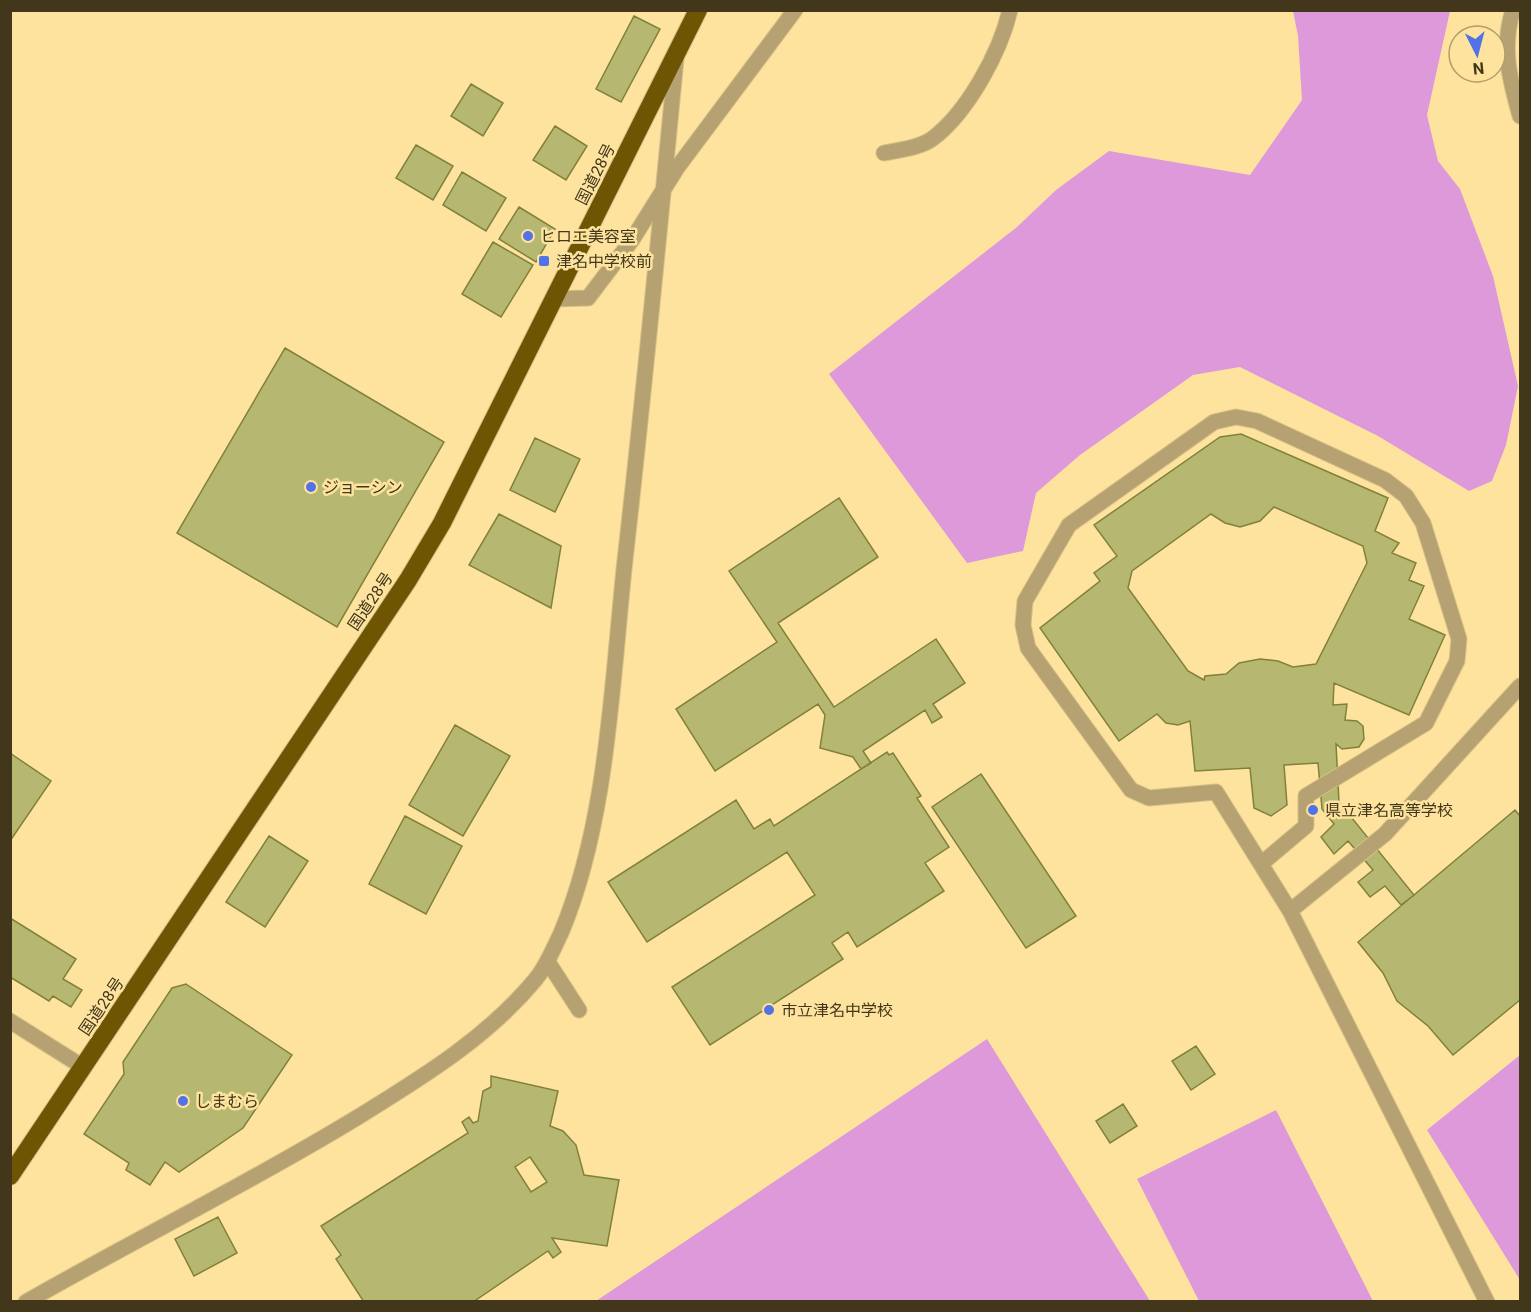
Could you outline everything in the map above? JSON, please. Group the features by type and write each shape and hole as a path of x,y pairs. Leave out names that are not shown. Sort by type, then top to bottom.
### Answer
{"highway":[{"name":"国道28号","path":"10,1176 408,580 458,493 698,10"}],"street":[{"path":"554,299 588,298 632,240 664,187 795,10"},
{"path":"884,153 909,148 931,140 946,125 974,91 1007,25 1010,10"},
{"path":"1513,10 1506,54 1508,73 1521,116"},
{"path":"26,1302 288,1160 428,1074 497,1019 536,979 548,962 569,912 588,849 603,757 677,53"},
{"path":"1261,864 1306,826 1306,796 1415,732 1426,723 1457,661 1460,639 1423,523 1406,496 1385,480 1257,421 1236,417 1214,422 1069,525 1025,601 1023,625 1028,648 1131,790 1149,798 1216,792 1290,911 1486,1302"},
{"path":"1290,911 1385,834 1521,686"},
{"path":"548,962 579,1010"},
{"path":"10,1021 83,1067"}],"shaded area":[{"path":"1293,11 1450,11 1427,115 1438,161 1460,189 1493,276 1518,386 1506,445 1492,481 1469,491 1378,436 1240,367 1193,375 1080,455 1036,493 1023,551 967,563 829,374 1017,227 1056,190 1109,151 1250,175 1302,100 1298,36"},
{"path":"987,1039 1150,1301 596,1301"},
{"path":"1520,1055 1520,1280 1427,1130"},
{"path":"1276,1110 1373,1301 1199,1301 1137,1179"}],"building":[{"path":"634,16 660,29 621,102 596,89"},
{"path":"471,84 503,103 483,136 451,116"},
{"path":"555,126 587,146 566,180 533,160"},
{"path":"416,145 453,166 433,200 396,178"},
{"path":"462,172 506,198 486,231 443,205"},
{"path":"519,207 555,229 536,262 499,239"},
{"path":"493,242 533,265 501,317 462,294"},
{"name":"ジョーシン","path":"285,348 444,442 337,627 177,533"},
{"name":"県立津名高等学校","path":"1241,434 1388,498 1375,531 1399,543 1392,553 1416,563 1409,580 1424,586 1409,619 1445,635 1409,715 1334,683 1333,705 1347,704 1345,720 1357,721 1363,726 1364,739 1359,747 1342,749 1336,744 1339,802 1414,895 1401,905 1385,886 1370,897 1358,882 1373,870 1348,841 1334,854 1321,837 1334,824 1322,809 1318,763 1284,765 1287,805 1271,816 1254,808 1250,768 1195,771 1190,721 1178,725 1166,723 1157,714 1119,741 1040,628 1100,581 1094,573 1117,556 1094,525 1220,437","holes":["1274,507 1363,546 1367,563 1316,664 1293,667 1278,661 1260,659 1239,663 1226,674 1205,676 1204,680 1188,671 1128,588 1132,571 1211,514 1225,523 1240,527 1260,521"]},
{"path":"535,438 580,459 555,512 510,490"},
{"path":"839,498 878,557 778,623 834,707 936,639 965,683 933,704 942,717 932,723 925,710 863,751 871,763 861,769 853,757 820,748 825,715 818,704 715,771 676,709 777,642 729,571"},
{"path":"499,514 561,546 551,608 469,565"},
{"path":"455,725 510,756 463,836 409,805"},
{"path":"887,752 889,755 893,753 921,796 917,798 949,847 925,863 944,891 857,947 848,932 832,943 843,959 710,1045 672,987 815,895 787,852 647,942 608,882 736,800 754,829 770,819 774,826"},
{"path":"10,753 51,781 10,841"},
{"path":"981,774 1076,916 1026,948 932,807"},
{"path":"1515,810 1520,816 1520,1000 1453,1055 1428,1026 1397,1001 1383,973 1358,942"},
{"path":"405,816 462,846 426,914 369,884"},
{"path":"269,836 308,861 265,927 226,902"},
{"path":"10,918 76,959 63,979 82,990 71,1007 53,996 49,1001 10,977"},
{"name":"しまむら","path":"186,984 292,1055 243,1128 179,1172 165,1162 150,1185 126,1170 129,1163 84,1134 124,1074 123,1062 172,988"},
{"path":"1196,1046 1215,1074 1191,1090 1172,1061"},
{"path":"491,1076 558,1091 550,1126 563,1131 576,1145 584,1175 619,1180 607,1246 552,1238 561,1252 553,1258 548,1251 473,1302 364,1302 336,1259 341,1255 321,1226 468,1133 462,1122 469,1117 473,1123 478,1121 483,1091 491,1087","holes":["530,1157 547,1182 531,1192 515,1167"]},
{"path":"1123,1104 1137,1126 1110,1143 1096,1121"},
{"path":"218,1217 237,1253 194,1276 175,1239"}],"place":[{"name":"ヒロエ美容室","path":"528,236"},
{"name":"津名中学校前","path":"544,261"},
{"name":"ジョーシン","path":"311,487"},
{"name":"県立津名高等学校","path":"1313,810"},
{"name":"市立津名中学校","path":"769,1010"},
{"name":"しまむら","path":"183,1101"}]}
